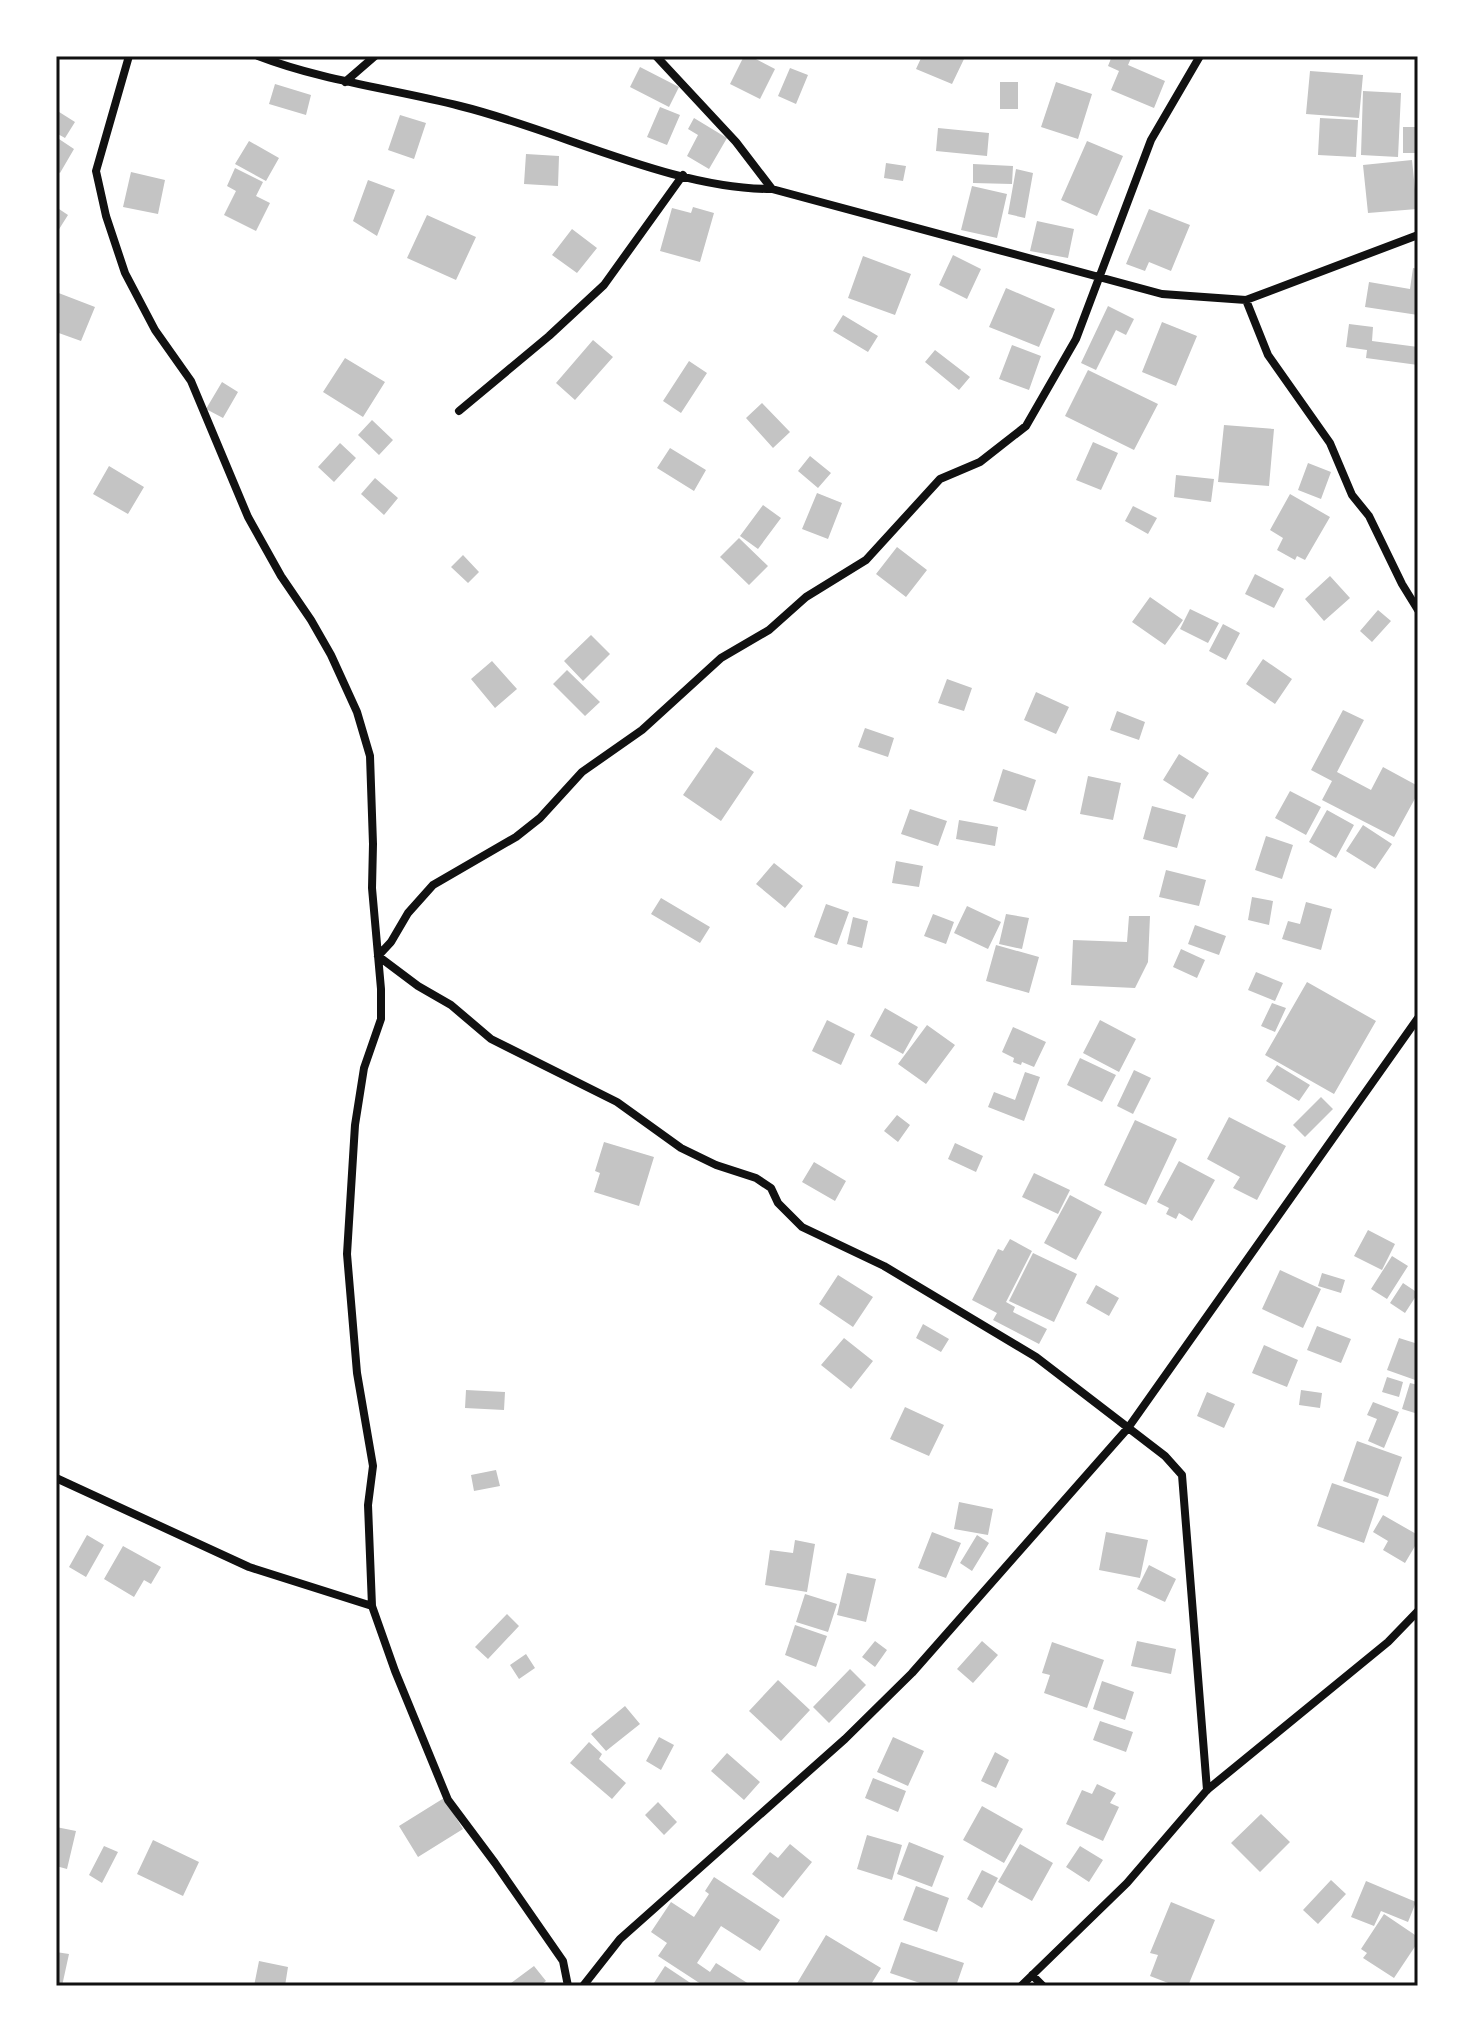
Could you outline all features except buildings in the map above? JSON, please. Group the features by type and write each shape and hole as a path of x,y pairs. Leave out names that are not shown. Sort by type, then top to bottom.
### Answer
{"street":[{"path":"129,56 96,171 106,216 125,273 155,330 191,381 248,517 331,655 357,712 370,756 372,888 381,1019 364,1068 359,1098 347,1217 347,1254 357,1373 373,1466 368,1505 372,1606 448,1800 563,1961 568,1986"},
{"path":"258,56 345,82 462,106 645,165 742,189 772,189 1162,294 1246,300 1418,235"},
{"path":"345,82 375,56"},
{"path":"656,56 736,142 772,189"},
{"path":"378,956 391,942 408,913 433,885 516,837 540,818 582,772 642,730 721,658 769,630 806,597 866,560 940,479 980,462 1026,426 1076,339 1151,140 1200,56"},
{"path":"459,411 549,336 604,285 683,175"},
{"path":"1246,300 1268,355 1330,443 1352,495 1369,516 1418,610"},
{"path":"378,956 418,986 451,1005 491,1039 617,1102 681,1148 716,1165 756,1178 771,1188 778,1203 802,1227 884,1266 1036,1357 1165,1456 1182,1475 1207,1790"},
{"path":"583,1986 620,1939 845,1739 912,1673 1128,1428 1418,1018"},
{"path":"56,1478 249,1567 372,1606"},
{"path":"1021,1986 1127,1883 1207,1790 1388,1642 1418,1611"},
{"path":"1032,1975 1043,1986"}]}
